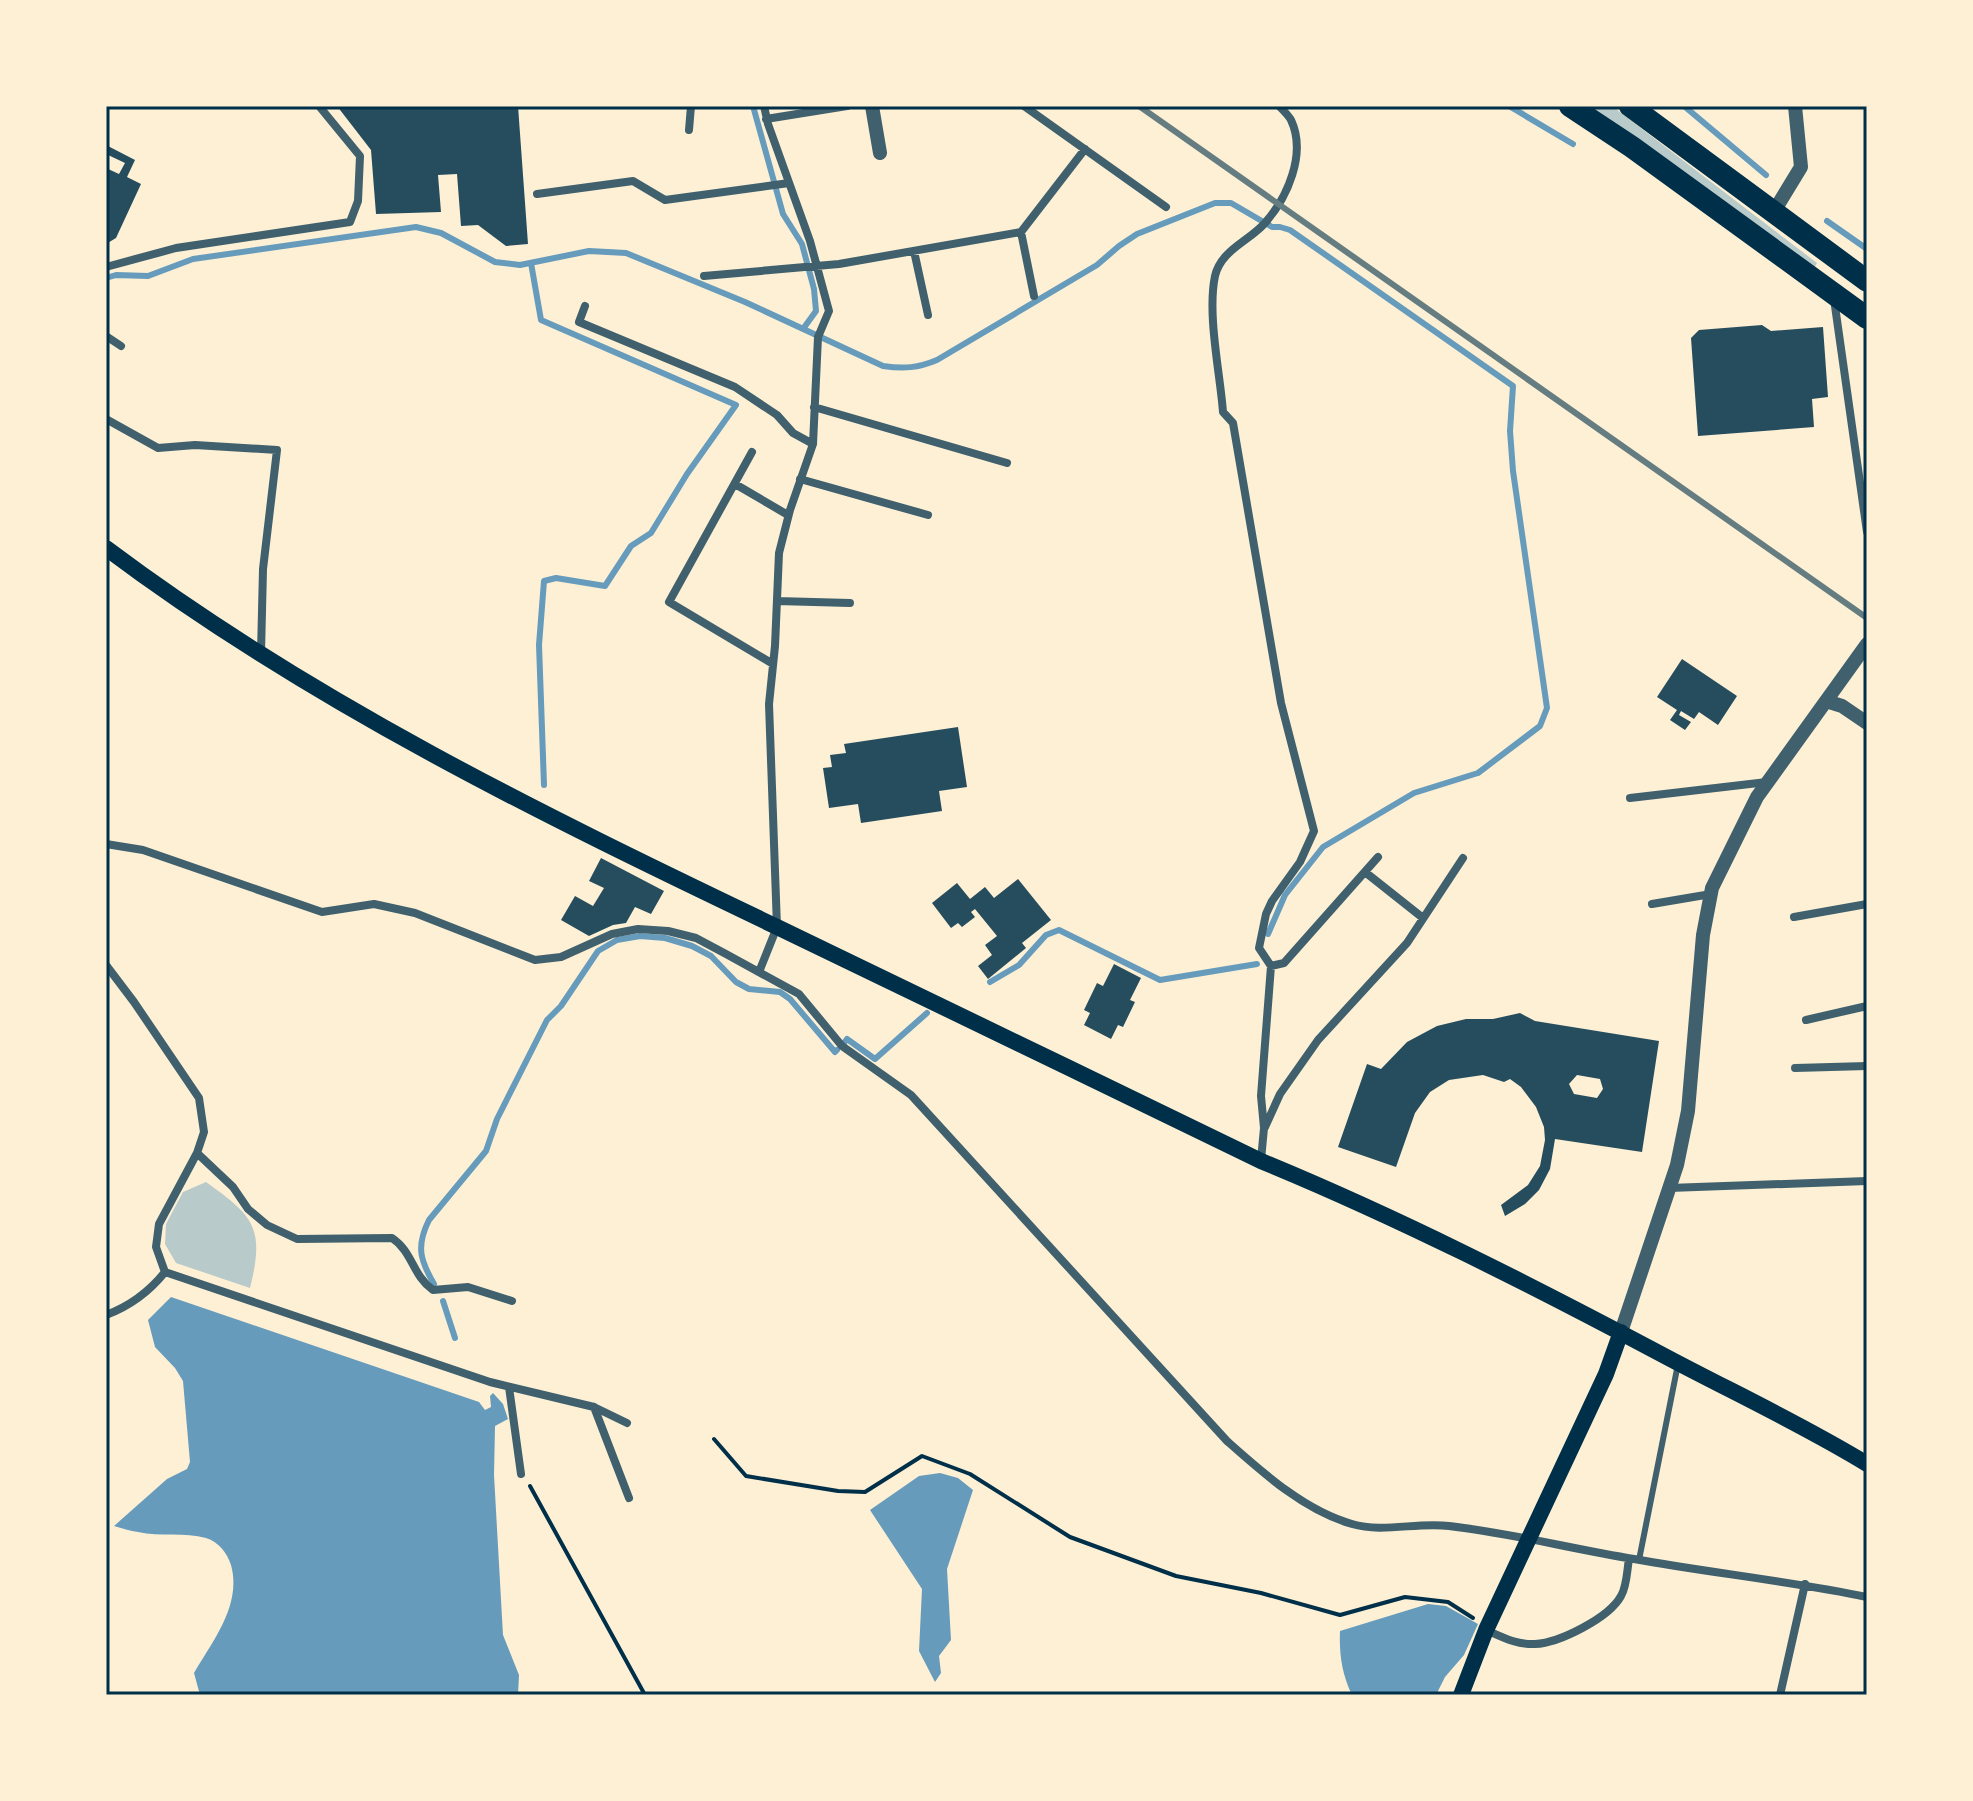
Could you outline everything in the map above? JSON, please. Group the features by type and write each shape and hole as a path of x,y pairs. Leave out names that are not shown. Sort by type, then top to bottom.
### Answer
{"highway":[{"path":"1570,106 1632,147 1867,318"},
{"path":"1630,106 1867,281"}],"main road":[{"path":"106,548 178,602 261,654 472,776 1261,1161 1424,1233 1865,1458"},
{"path":"1461,1695 1486,1630 1606,1374 1621,1332"}],"street":[{"path":"106,267 176,248 350,222 358,201 360,156 319,106"},
{"path":"689,130 691,106"},
{"path":"759,972 777,927 769,704 779,553 788,515 813,444 819,335 829,311 780,184 764,106"},
{"path":"766,119 847,106"},
{"path":"872,106 880,153"},
{"path":"1024,106 1166,207"},
{"path":"1261,1161 1264,1128 1261,1096 1271,966 1259,948 1266,914 1300,862 1314,831 1281,703 1233,423 1223,412 1213,305 1215,275 1223,259 1264,224 1289,189 1296,147 1291,120 1279,106"},
{"path":"1773,213 1801,167 1795,106"},
{"path":"704,276 811,267 1021,232 1085,149"},
{"path":"537,194 633,181 665,200 780,184"},
{"path":"1021,232 1034,296"},
{"path":"914,251 928,315"},
{"path":"1833,294 1867,532"},
{"path":"585,306 579,322 735,387 777,415 793,433 813,444"},
{"path":"106,336 121,346"},
{"path":"814,407 1007,463"},
{"path":"106,419 158,448 195,445 277,450 263,569 261,654"},
{"path":"752,452 669,602 773,664"},
{"path":"800,479 928,515"},
{"path":"735,484 788,515"},
{"path":"777,601 850,603"},
{"path":"1621,1332 1677,1165 1688,1111 1703,935 1711,894 1728,852 1757,797 1867,644"},
{"path":"1826,701 1842,706 1867,723"},
{"path":"1630,798 1768,782"},
{"path":"106,844 143,850 322,912 374,904 415,913 535,960 561,957 612,934 638,929 696,938 799,994 842,1046 911,1095 1227,1441 1262,1473 1321,1512 1354,1525 1446,1525 1629,1559 1805,1584 1867,1597"},
{"path":"1271,966 1284,963 1378,857"},
{"path":"1264,1128 1280,1094 1318,1040 1407,943 1463,858"},
{"path":"1365,872 1423,918"},
{"path":"1652,904 1711,894"},
{"path":"1794,917 1867,904"},
{"path":"107,969 199,1098 204,1132 197,1153 159,1224 156,1247 165,1272"},
{"path":"1806,1020 1867,1006"},
{"path":"1795,1068 1867,1066"},
{"path":"197,1153 233,1187 248,1209 267,1225 297,1239 392,1238 404,1246 421,1281 433,1290 468,1287 512,1301"},
{"path":"1669,1188 1867,1181"},
{"path":"106,1315 128,1306 165,1272"},
{"path":"165,1272 509,1387 594,1407 627,1423"},
{"path":"509,1387 521,1474"},
{"path":"594,1407 629,1498"},
{"path":"1486,1630 1519,1643 1537,1644 1563,1636 1607,1614 1623,1594 1629,1559"},
{"path":"1780,1695 1805,1584"}],"lane":[{"path":"1639,1560 1678,1363"}],"path":[{"path":"714,1439 746,1476 838,1491 865,1492 922,1456 970,1474 1070,1537 1176,1576 1261,1593 1340,1615 1405,1597 1448,1602 1486,1630"},
{"path":"521,1474 645,1695"}],"shaded area":[{"path":"1588,106 1612,106 1817,263 1815,267"},
{"path":"206,1182 235,1204 252,1225 256,1251 250,1288 176,1263 165,1244 166,1224 183,1192"}],"water":[{"path":"171,1297 479,1402 485,1410 491,1407 490,1396 493,1393 503,1404 508,1419 495,1426 494,1475 503,1635 519,1675 518,1695 200,1695 194,1673 224,1622 233,1594 231,1565 227,1556 219,1545 206,1538 146,1533 114,1526 167,1479 187,1469 190,1462 183,1381 155,1347 148,1320"},
{"path":"940,1473 958,1478 973,1490 947,1569 951,1640 939,1656 941,1673 935,1682 919,1651 922,1589 870,1510 919,1476"},
{"path":"1428,1604 1446,1606 1478,1624 1464,1655 1445,1677 1436,1695 1352,1695 1342,1664 1340,1631"}],"building":[{"path":"337,106 518,106 528,244 506,246 478,225 461,226 457,174 438,175 441,212 376,214 371,150"},
{"path":"106,145 135,160 127,177 141,184 116,238 106,244 106,168 119,174 125,163 106,154"},
{"path":"1762,325 1771,331 1823,327 1828,397 1812,399 1814,427 1698,436 1691,338 1699,330"},
{"path":"1682,659 1737,696 1718,725 1699,712 1694,719 1681,711 1679,715 1691,722 1685,730 1670,720 1677,710 1657,697"},
{"path":"958,727 967,787 939,791 942,811 861,823 858,804 829,808 823,768 832,767 830,755 846,753 844,744"},
{"path":"601,858 664,891 651,914 635,907 626,923 613,925 589,936 561,920 575,896 593,906 604,888 589,881"},
{"path":"1018,879 1051,920 1022,943 1026,948 988,979 978,966 992,955 985,945 997,936 975,909 971,912 975,917 962,927 958,923 951,928 932,903 957,883 970,899 985,887 994,898"},
{"path":"1114,964 1141,978 1130,1000 1135,1002 1123,1027 1118,1025 1111,1039 1084,1025 1090,1013 1084,1010 1097,983 1103,986"},
{"path":"1520,1013 1535,1021 1659,1041 1642,1152 1555,1139 1550,1169 1539,1190 1525,1204 1505,1216 1501,1205 1528,1185 1540,1166 1544,1127 1536,1107 1521,1087 1510,1079 1504,1082 1483,1075 1449,1080 1430,1092 1415,1113 1396,1167 1338,1147 1367,1064 1381,1069 1407,1042 1437,1026 1466,1019 1493,1019","holes":["1577,1075 1600,1079 1603,1089 1597,1098 1574,1094 1569,1084"]}],"waterway":[{"path":"753,106 783,214 802,244 814,289 816,311 803,329"},
{"path":"1509,106 1573,144"},
{"path":"1684,106 1766,175"},
{"path":"106,278 116,275 148,276 193,259 416,227 441,233 495,262 520,265 589,251 626,253 745,302 883,366 904,368 937,360 1097,265 1137,234 1215,203 1231,203 1272,227 1290,230 1513,386 1510,431 1513,471 1547,708 1540,726 1478,773 1414,793 1323,847 1285,895 1268,934"},
{"path":"1827,221 1867,249"},
{"path":"531,263 541,320 736,405 687,474 651,533 631,546 605,586 556,578 544,581 539,645 544,785"},
{"path":"990,982 1019,965 1046,935 1059,930 1160,980 1257,964"},
{"path":"434,1284 421,1253 422,1238 429,1220 486,1151 497,1119 547,1020 561,1006 598,951 617,940 640,936 665,938 692,946 711,956 736,982 749,989 780,992 790,999 835,1052 837,1050"},
{"path":"844,1043 847,1039 875,1059 927,1013"},
{"path":"443,1301 455,1338"}],"railway":[{"path":"1139,106 1867,618"}]}
